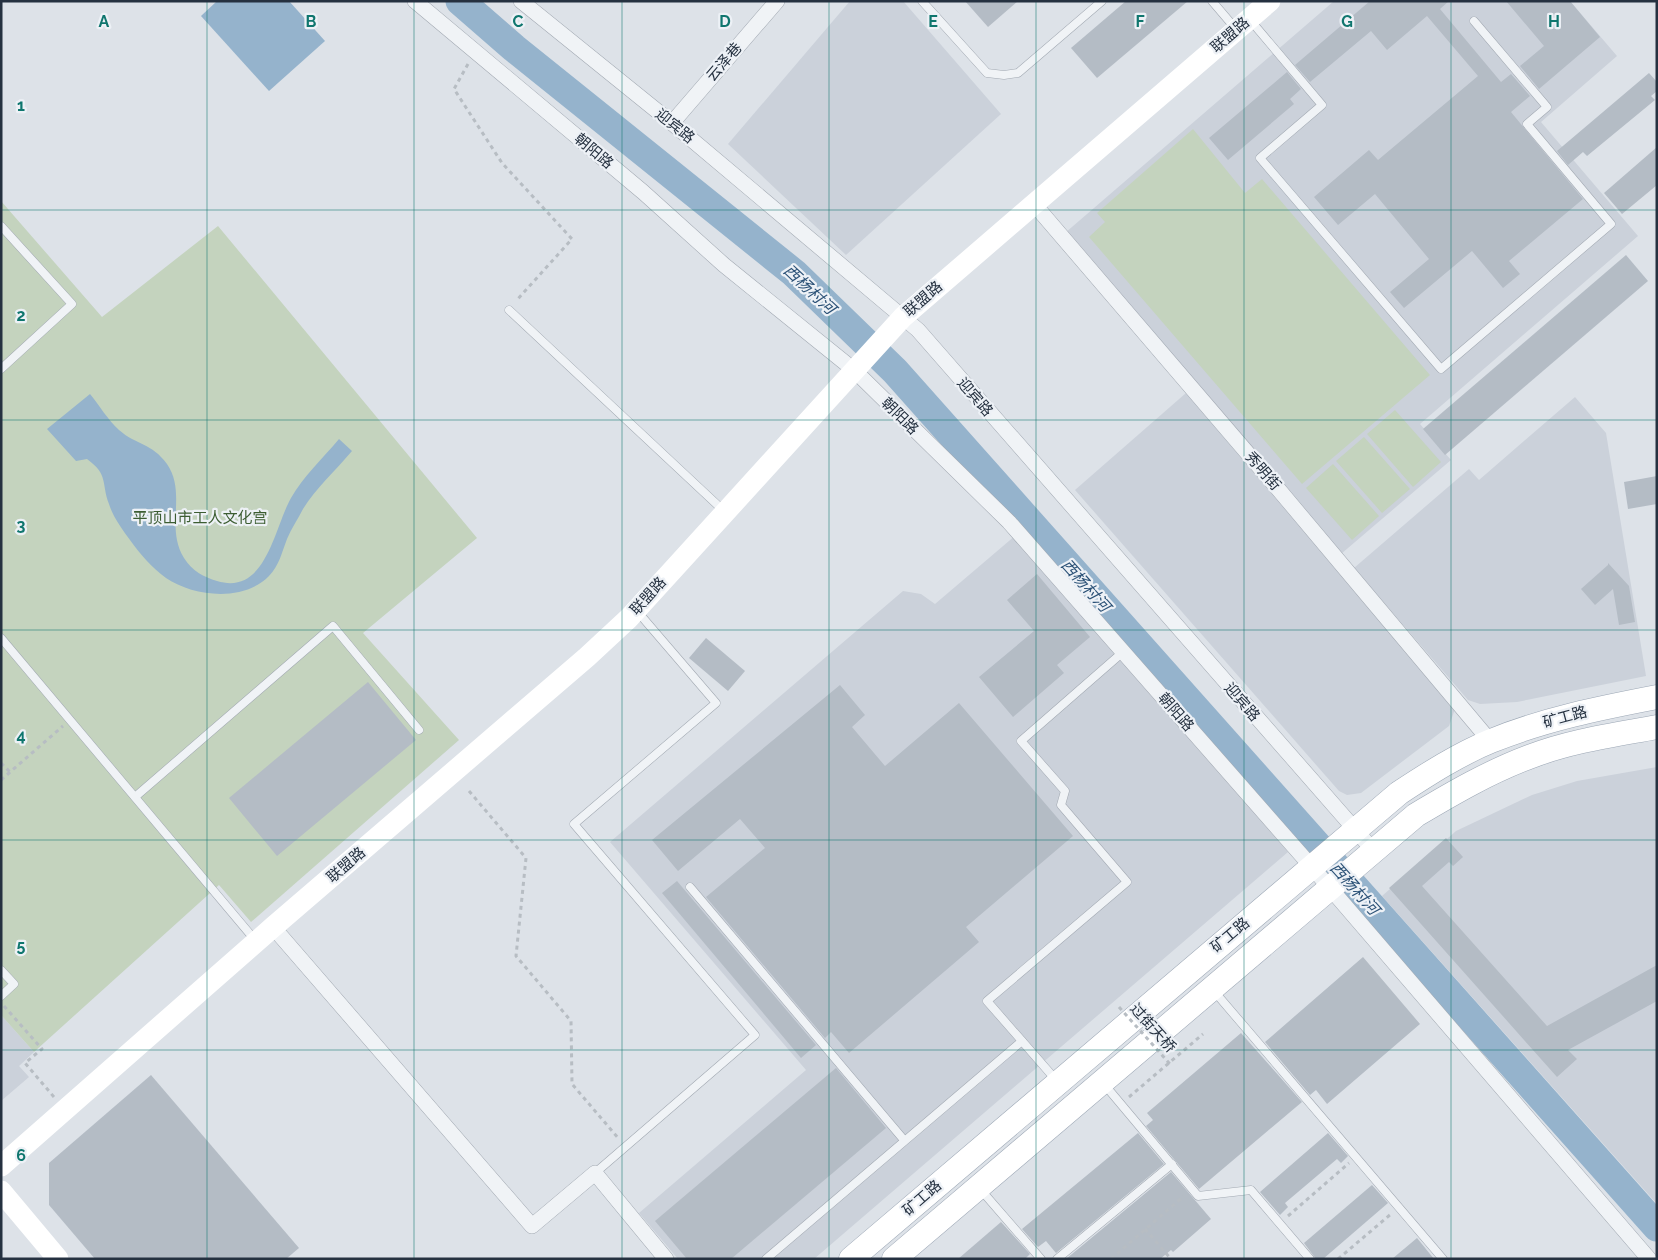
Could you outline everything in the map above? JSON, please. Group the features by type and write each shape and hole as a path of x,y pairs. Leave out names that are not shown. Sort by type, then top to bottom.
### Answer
{"main road":[{"name":"矿工路","path":"851,1259 1347,835 1399,793 1464,754 1490,741 1550,720 1657,698"},
{"name":"矿工路","path":"894,1259 1211,987 1416,815 1472,782 1508,765 1561,746 1657,727"}],"street":[{"name":"朝阳路","path":"415,1 643,192 724,265 856,367 1009,522 1311,866 1649,1259"},
{"name":"迎宾路","path":"521,1 672,123 898,322 918,330 1366,857"},
{"name":"云泽巷","path":"672,123 777,1"},
{"name":"联盟路","path":"1,1166 273,927 587,657 636,610 898,322 1270,1"},
{"name":"秀明街","path":"1034,204 1274,484 1490,741"},
{"path":"273,927 532,1226 594,1173 666,1259"},
{"path":"1,1191 58,1259"}],"lane":[{"path":"922,1 987,73 1004,75 1018,72 1102,1"},
{"path":"1212,1 1243,24 1322,105 1260,158 1441,369 1611,224 1527,124 1547,106 1474,21"},
{"path":"1,226 72,304 1,369"},
{"path":"509,310 725,512"},
{"path":"594,1173 755,1035 574,824 716,703 636,610"},
{"path":"135,797 333,626 419,730"},
{"path":"1,638 257,942"},
{"path":"1057,1082 988,1001 1127,882 1061,805 1066,791 1021,740 1123,652"},
{"path":"690,887 904,1140"},
{"path":"1,970 14,984 1,996"},
{"path":"1211,987 1442,1259"},
{"path":"766,1259 904,1140 1022,1042"},
{"path":"1102,1081 1198,1196 1251,1190 1310,1259"},
{"path":"1057,1259 1172,1164"},
{"path":"978,1186 1041,1259"}],"path":[{"path":"475,52 454,88 502,163 572,239 509,310"},
{"path":"1,780 70,720"},
{"path":"1,763 10,772"},
{"path":"469,791 526,858 516,956 571,1021 572,1084 626,1146"},
{"path":"1,1004 42,1049 25,1063 64,1109"},
{"name":"过街天桥","path":"1119,1007 1170,1064"},
{"path":"1133,1094 1203,1034"},
{"path":"1280,1223 1351,1161"},
{"path":"1111,1259 1192,1189"},
{"path":"1338,1259 1395,1210"},
{"path":"1145,1229 1171,1259"}],"shaded area":[{"path":"850,1 903,1 1001,114 846,255 728,144"},
{"path":"1334,1 1570,1 1617,56 1541,122 1638,236 1420,424 1451,460 1341,554 1065,233"},
{"path":"1186,393 1455,709 1449,726 1361,793 1347,795 1339,791 1075,490"},
{"path":"1575,397 1606,433 1646,676 1517,702 1480,704 1468,700 1354,568 1469,469 1479,480"},
{"path":"1016,535 1288,852 814,1259 678,1259 639,1213 806,1070 610,842 903,591 921,594 935,604"},
{"path":"1657,767 1657,1204 1382,896 1456,831 1532,795 1577,781"},
{"path":"1,1015 34,1052 19,1066 29,1077 1,1101"}],"green space":[{"path":"1193,129 1245,193 1262,179 1430,375 1302,484 1089,237 1105,222 1097,213"},
{"name":"平顶山市工人文化宫","path":"1,201 102,317 218,226 477,538 363,633 459,740 251,922 219,885 34,1052 1,1015"},
{"path":"1395,410 1441,462 1413,487 1367,434"},
{"path":"1364,437 1410,489 1382,513 1336,461"},
{"path":"1333,464 1379,516 1352,540 1306,488"}],"water":[{"path":"217,1 289,1 325,41 269,91 201,16"},
{"path":"90,394 119,430 156,452 167,464 173,475 175,487 176,535 179,547 191,567 217,581 234,583 247,579 266,556 291,498 307,475 339,439 352,451 308,501 289,535 278,563 269,576 259,584 246,590 219,594 204,593 177,584 166,578 146,560 115,518 99,470 87,459 76,461 47,429"}],"building":[{"path":"965,1 1018,1 988,27"},
{"path":"1126,1 1188,1 1097,78 1071,48"},
{"path":"1370,1 1449,1 1440,9 1501,82 1511,74 1530,96 1511,112 1583,199 1509,261 1520,274 1503,288 1472,251 1404,308 1390,292 1429,259 1375,194 1338,225 1314,197 1369,150 1378,160 1478,76 1427,16 1387,50 1371,31 1310,82 1295,65"},
{"path":"1506,1 1570,1 1600,37 1539,89 1520,66 1544,46"},
{"path":"1287,72 1301,89 1290,99 1294,104 1228,160 1209,138"},
{"path":"1649,73 1657,82 1657,91 1651,96 1655,100 1587,156 1583,152 1568,165 1557,151"},
{"path":"1657,147 1657,185 1622,214 1604,193"},
{"path":"1626,255 1648,281 1445,455 1423,429"},
{"path":"1657,476 1657,504 1628,509 1624,482"},
{"path":"1608,563 1629,586 1635,622 1619,625 1613,589 1595,605 1581,589"},
{"path":"1037,574 1090,637 1057,665 1064,673 1013,717 979,677 1034,631 1007,600"},
{"path":"706,638 745,671 728,691 689,658"},
{"path":"368,682 416,740 277,856 229,798"},
{"path":"840,685 865,715 852,727 885,766 959,703 1073,836 966,927 979,942 849,1053 831,1032 825,1038 706,897 765,848 740,819 678,871 652,840"},
{"path":"1446,838 1463,857 1453,866 1449,862 1422,886 1547,1026 1657,965 1657,1001 1568,1050 1577,1059 1557,1077 1389,888"},
{"path":"677,881 816,1045 801,1058 662,893"},
{"path":"1363,957 1420,1024 1327,1104 1316,1090 1310,1095 1265,1042"},
{"path":"1241,1033 1302,1102 1199,1189 1146,1126 1153,1120 1147,1113"},
{"path":"836,1068 886,1128 731,1259 687,1259 655,1221"},
{"path":"151,1075 299,1248 286,1259 95,1259 49,1205 49,1163"},
{"path":"1138,1133 1164,1164 1056,1253 1046,1241 1038,1247 1022,1229"},
{"path":"1328,1133 1348,1156 1341,1163 1337,1159 1285,1203 1288,1207 1280,1215 1260,1192"},
{"path":"1171,1172 1211,1219 1173,1252 1171,1250 1160,1259 1066,1259"},
{"path":"1372,1185 1388,1203 1323,1259 1316,1259 1304,1243"},
{"path":"1001,1222 1030,1254 1025,1259 958,1259"},
{"path":"1417,1238 1434,1259 1392,1259"}],"waterway":[{"name":"西杨村河","path":"460,1 514,48 794,273 895,371 1657,1227"}]}
